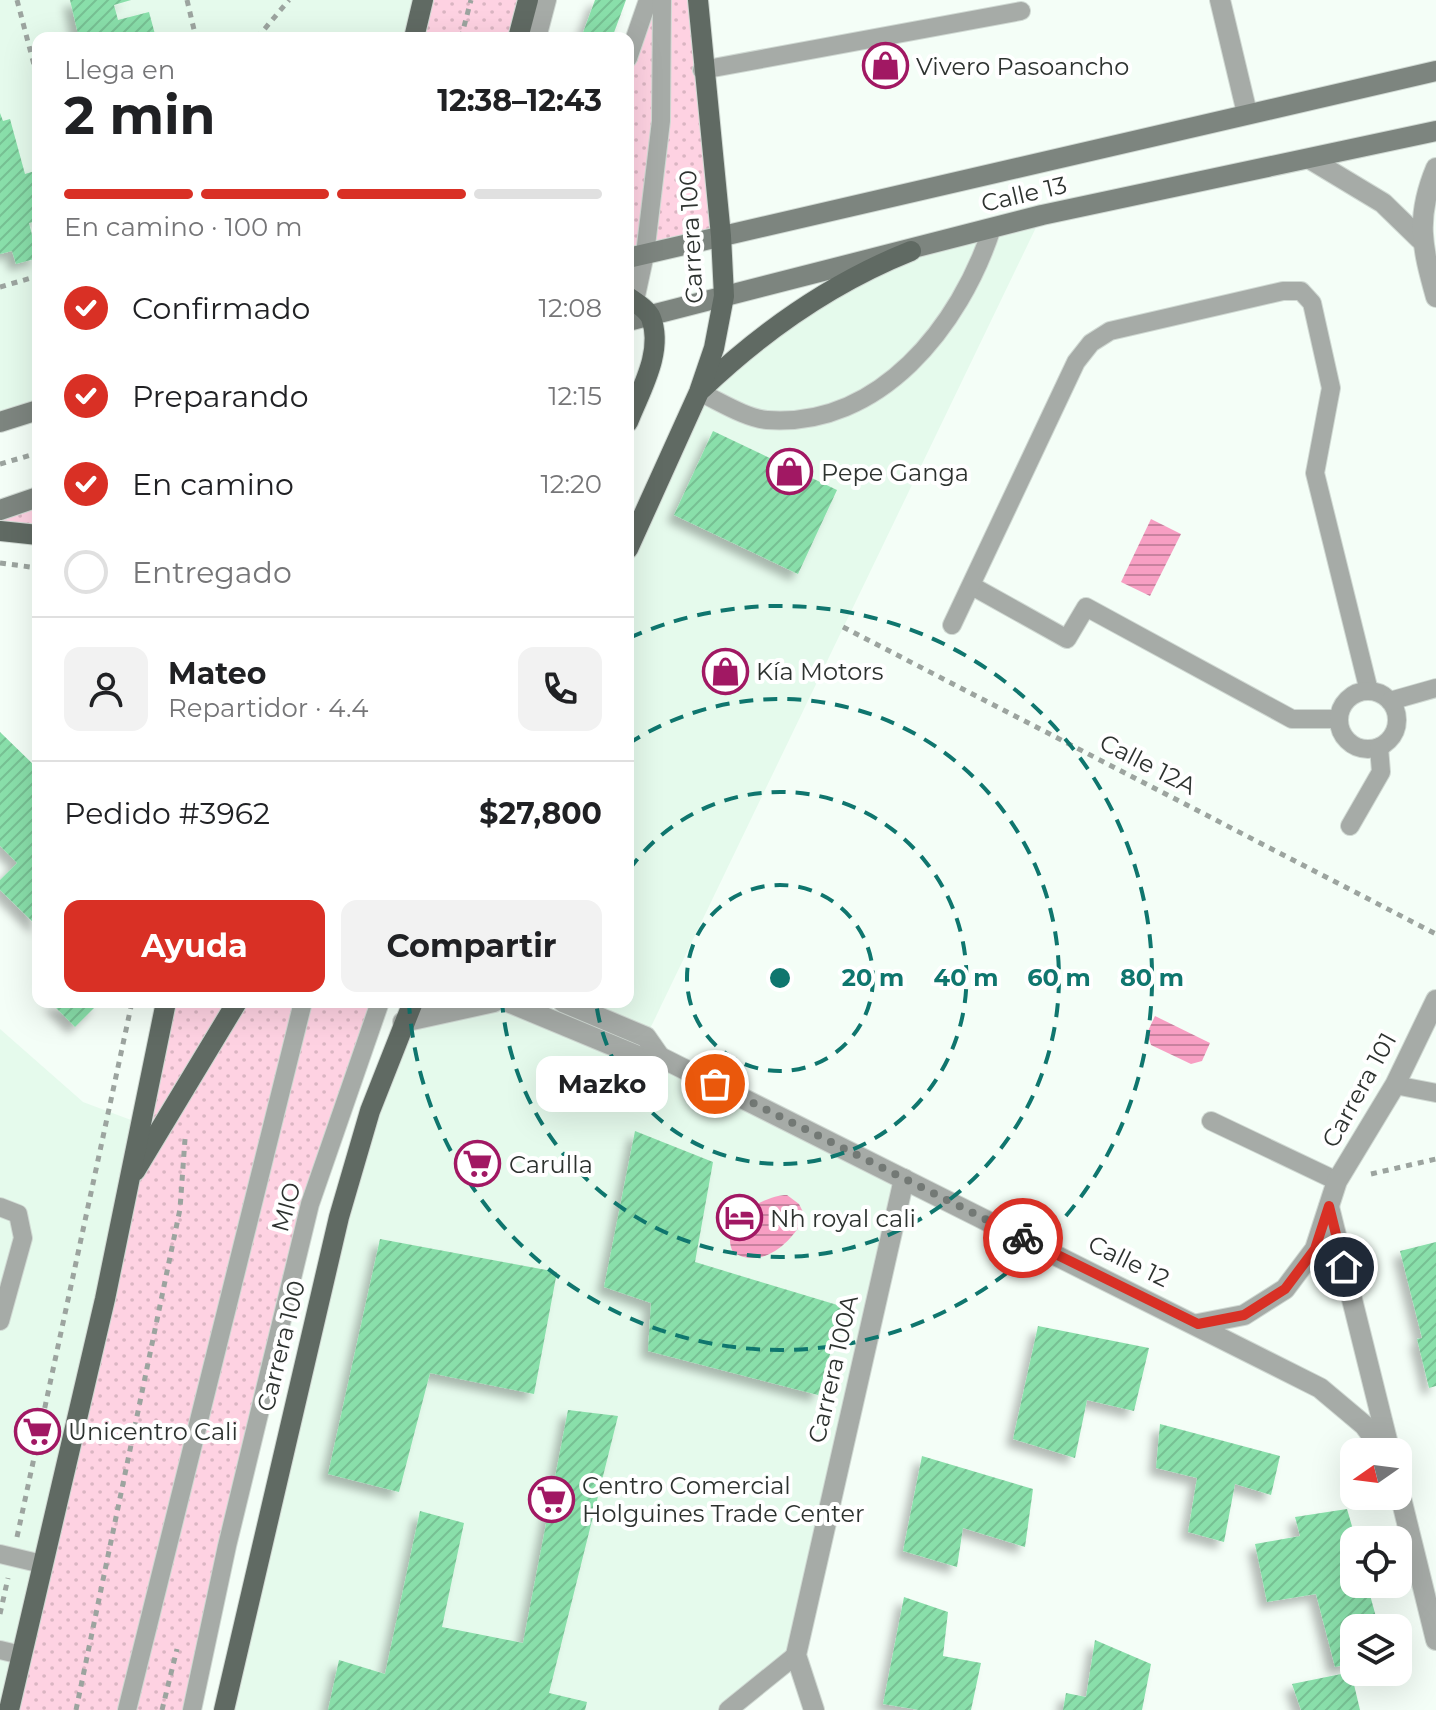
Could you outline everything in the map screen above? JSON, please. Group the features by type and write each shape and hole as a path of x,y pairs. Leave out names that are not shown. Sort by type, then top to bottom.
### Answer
{"main road":[{"path":"415,32 423,0"},
{"path":"520,32 528,0"},
{"name":"Carrera 100","path":"634,536 699,392 714,348 724,296 698,0"},
{"name":"Calle 13","path":"636,256 1436,71"},
{"name":"Calle 13","path":"634,314 724,296 992,228 1436,131"},
{"path":"699,392 752,344 816,297 911,251"},
{"path":"634,315 655,341 650,366 634,407"},
{"path":"0,422 32,412"},
{"path":"0,510 32,499"},
{"path":"0,531 32,534"},
{"path":"9,1710 105,1299 125,1188 165,1008"},
{"path":"125,1188 233,1008"},
{"name":"Carrera 100","path":"224,1710 339,1217 370,1111 410,1008"}],"street":[{"path":"1220,0 1247,113"},
{"path":"1310,159 1383,203 1420,239"},
{"path":"1436,168 1425,194 1420,239 1436,295"},
{"name":"Carrera 101","path":"1198,1324 1244,1315 1285,1289 1315,1249 1337,1181 1395,1085 1436,1000"},
{"path":"403,1022 467,1008"},
{"name":"Calle 12","path":"522,1008 638,1056 660,1057 1198,1324 1320,1388 1375,1438"},
{"name":"Calle 12","path":"577,1008 646,1037 660,1057"},
{"name":"Carrera 100A","path":"796,1655 904,1179"},
{"path":"1329,1206 1384,1438"},
{"path":"1404,1510 1436,1639"},
{"path":"796,1655 814,1710"}],"lane":[{"path":"539,32 547,0"},
{"path":"634,41 648,0"},
{"path":"634,295 636,256 661,121 662,0"},
{"path":"702,70 1021,11"},
{"path":"699,392 764,420 818,417 871,396 928,348 978,268 992,228"},
{"path":"952,625 1076,362 1091,343 1110,331 1283,291 1301,291 1312,303 1331,388 1315,473 1369,691"},
{"path":"972,586 1067,639 1086,607 1292,719 1339,719"},
{"path":"1390,701 1436,688"},
{"path":"1369,691 1390,701 1395,709 1395,732 1379,747 1357,747 1347,740 1339,719 1348,699 1369,691"},
{"path":"1350,826 1381,772 1379,747"},
{"name":"MIO","path":"127,1710 302,1008"},
{"name":"MIO","path":"192,1710 227,1546 310,1204 378,1008"},
{"path":"1395,1085 1436,1093"},
{"path":"1211,1121 1337,1181"},
{"path":"0,1207 18,1214 23,1230 0,1321"},
{"path":"6,1556 42,1564"},
{"path":"0,1650 21,1655"},
{"path":"728,1710 796,1655"}],"path":[{"path":"17,0 32,57"},
{"path":"187,0 195,32"},
{"path":"262,32 289,0"},
{"path":"463,32 471,0"},
{"path":"0,287 32,278"},
{"path":"0,464 32,455"},
{"path":"0,563 32,567"},
{"name":"Calle 12A","path":"843,627 1436,934"},
{"path":"0,1614 6,1556 131,1008"},
{"path":"76,1710 180,1209 186,1132"},
{"path":"1337,1181 1436,1159"}],"shaded area":[{"path":"0,0 423,0 415,32 32,32 32,412 0,422"},
{"path":"423,0 547,0 539,32 415,32"},
{"path":"648,0 698,0 721,236 634,257 634,41"},
{"path":"1042,215 646,1037 577,1008 634,1008 634,536 699,392 862,272"},
{"path":"32,499 32,534 0,531 0,510"},
{"path":"1151,519 1181,534 1150,596 1121,582"},
{"path":"165,1008 378,1008 310,1204 192,1710 9,1710"},
{"path":"467,1008 510,1008 638,1056 904,1179 796,1655 728,1710 224,1710 339,1217 403,1022"},
{"path":"1155,1016 1210,1043 1202,1061 1191,1064 1151,1045 1147,1033"},
{"name":"Unicentro Cali","path":"0,1029 83,1102 139,1123 0,1710"},
{"path":"787,1195 799,1204 805,1216 793,1235 765,1256 744,1257 733,1252 730,1242 732,1231 745,1213 766,1200"}],"building":[{"path":"70,0 131,0 114,5 118,20 149,12 154,32 78,32"},
{"path":"595,0 626,0 614,32 583,32"},
{"path":"0,113 3,121 10,119 25,174 32,172 32,222 29,223 32,260 16,264 12,251 0,254"},
{"path":"713,431 837,490 798,574 674,515"},
{"path":"0,732 32,763 32,921 0,890 0,880 17,863 0,846"},
{"path":"56,1008 94,1008 75,1027"},
{"path":"635,1131 713,1162 695,1262 844,1307 818,1395 648,1351 651,1303 604,1287"},
{"path":"380,1239 557,1272 534,1394 430,1373 399,1492 328,1474"},
{"path":"1436,1242 1436,1386 1429,1388 1417,1339 1422,1338 1400,1251"},
{"path":"1038,1326 1149,1348 1134,1411 1087,1400 1075,1458 1013,1439"},
{"path":"568,1410 618,1416 549,1693 587,1702 585,1710 328,1710 339,1660 385,1674 420,1511 464,1523 442,1627 523,1643"},
{"path":"1160,1424 1280,1456 1271,1495 1235,1484 1224,1542 1188,1532 1197,1478 1156,1468"},
{"path":"922,1456 1033,1489 1025,1547 963,1528 957,1567 903,1551"},
{"path":"1347,1510 1352,1526 1340,1526 1340,1598 1371,1598 1375,1614 1340,1614 1340,1666 1335,1667 1316,1594 1267,1602 1255,1544 1300,1536 1295,1517"},
{"path":"904,1597 948,1612 943,1656 981,1663 971,1710 919,1710 883,1704"},
{"path":"1095,1640 1151,1664 1142,1710 1063,1710 1066,1693 1086,1697"},
{"path":"1340,1674 1340,1686 1354,1686 1360,1710 1301,1710 1292,1684"}],"way so far":[{"path":"715,1084 1023,1238"}],"place":[{"name":"Vivero Pasoancho","path":"885,66"},
{"name":"Pepe Ganga","path":"790,472"},
{"name":"Kía Motors","path":"725,671"},
{"name":"Mazko","path":"715,1084"},
{"name":"Carulla","path":"478,1164"},
{"name":"Nh royal cali","path":"739,1218"},
{"name":"Unicentro Cali","path":"37,1431"},
{"name":"Centro Comercial Holguines Trade Center","path":"551,1499"}],"route":[{"path":"1023,1238 1198,1324 1244,1315 1285,1289 1315,1249 1329,1206 1344,1267"}]}
